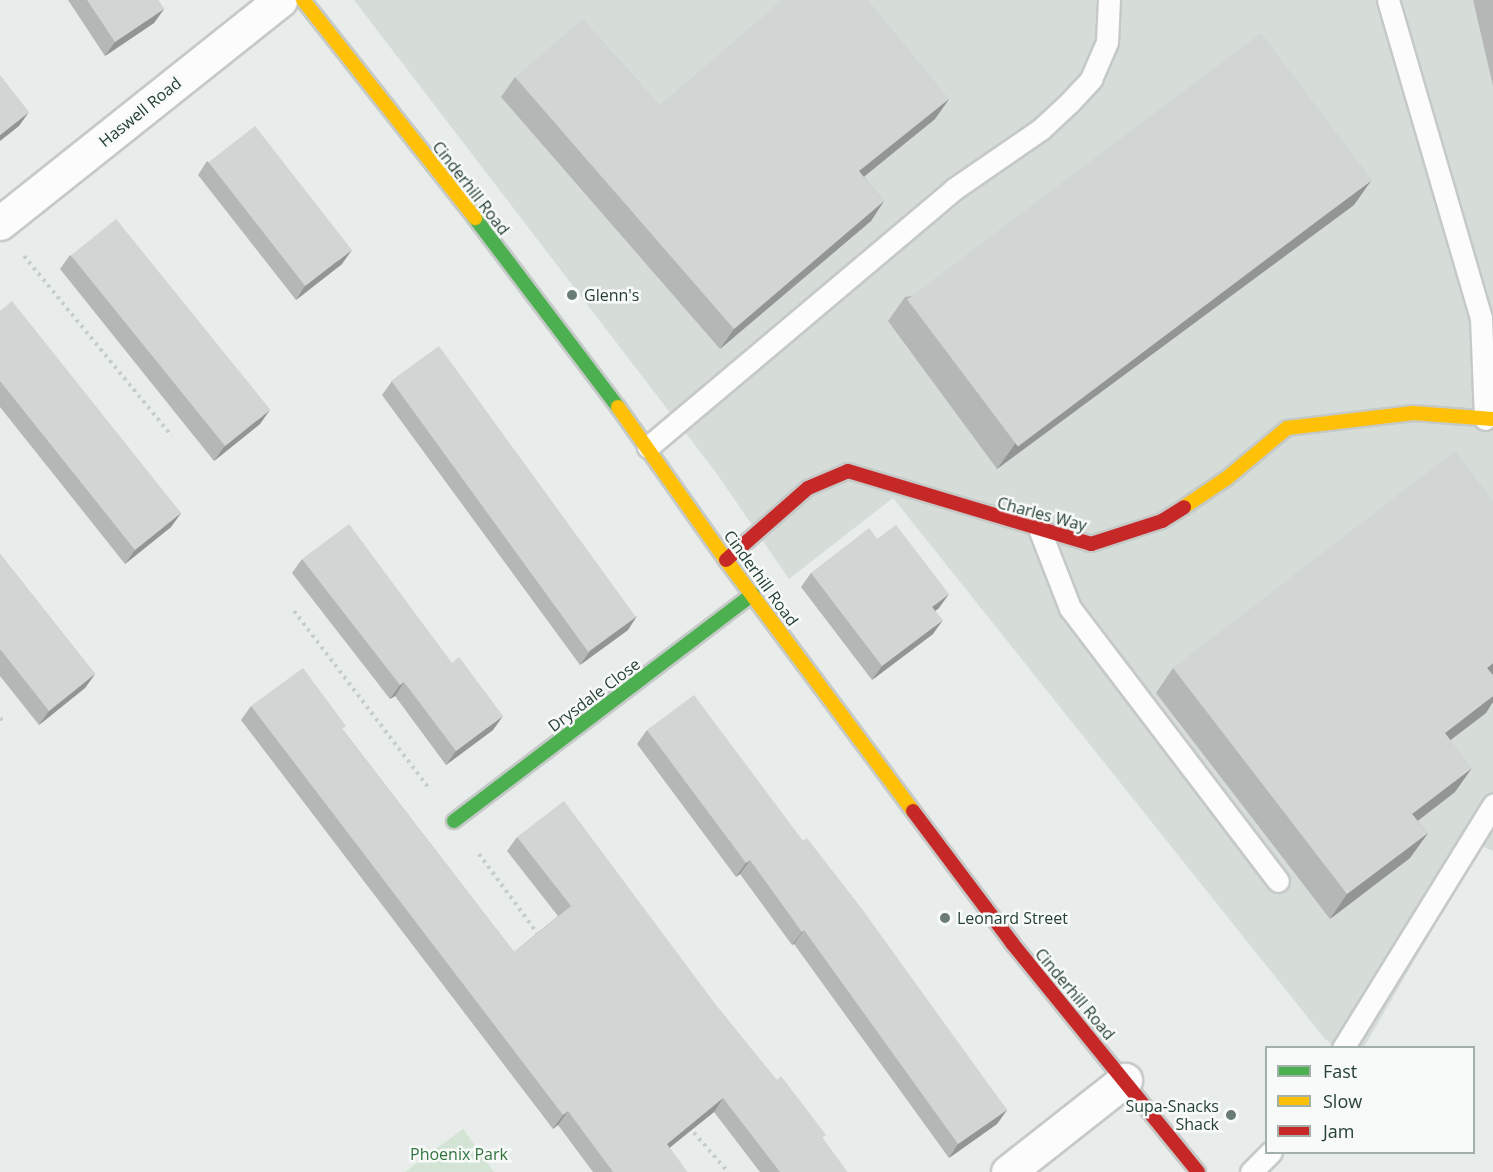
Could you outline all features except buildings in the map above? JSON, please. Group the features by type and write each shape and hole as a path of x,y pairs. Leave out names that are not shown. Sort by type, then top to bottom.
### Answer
{"street":[{"name":"Haswell Road","path":"0,223 280,0"},
{"name":"Cinderhill Road","path":"303,0 483,228 648,447 726,560 1012,943 1198,1172"},
{"name":"Charles Way","path":"726,560 808,488 848,471 1040,531 1090,544 1162,521 1227,478 1287,428 1413,413 1489,419"},
{"name":"Drysdale Close","path":"454,821 753,594"},
{"path":"1008,1172 1125,1080"}],"lane":[{"path":"648,447 954,189 1041,129 1062,110 1091,79 1107,42 1109,0"},
{"path":"1388,0 1481,318 1489,419"},
{"path":"1040,531 1070,608 1278,881"},
{"path":"1344,1046 1493,805"},
{"path":"1251,1172 1269,1154"}],"path":[{"path":"22,254 172,436"},
{"path":"0,718 4,723"},
{"path":"684,1121 728,1172"}],"shaded area":[{"path":"354,0 1493,0 1493,851 1481,846 1365,1046 1335,1046 1325,1039 893,498 789,579 717,474"}],"green space":[{"name":"Phoenix Park","path":"463,1129 494,1172 405,1172"}],"traffic: fast":[{"path":"475,218 618,407"},
{"path":"454,821 753,594"}],"traffic: slow":[{"path":"303,0 475,218"},
{"path":"618,407 726,560 913,811"},
{"path":"1184,507 1227,478 1287,428 1413,413 1493,419"}],"traffic: jam":[{"path":"726,560 808,488 848,471 1091,544 1162,521 1184,507"},
{"path":"913,811 1012,943 1198,1172"}],"place":[{"name":"Glenn's","path":"572,295"},
{"name":"Leonard Street","path":"945,918"},
{"name":"Supa-Snacks Shack","path":"1231,1115"}]}
